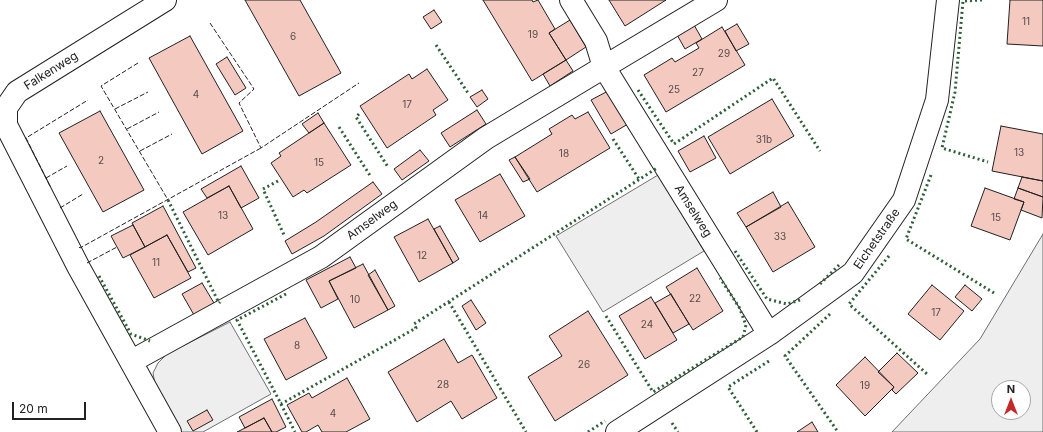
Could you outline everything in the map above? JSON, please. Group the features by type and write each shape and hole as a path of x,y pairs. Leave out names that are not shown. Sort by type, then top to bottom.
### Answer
{"street":[{"name":"Falkenweg","path":"132,360 77,262 6,125 6,108 17,92 165,0"},
{"path":"572,0 596,41 604,67"},
{"name":"Amselweg","path":"132,360 321,257 486,138 716,0"},
{"name":"Eichetstraße","path":"617,432 769,334 853,273 904,200 938,100 948,0"},
{"name":"Amselweg","path":"604,67 769,334"},
{"path":"132,360 170,432"}],"shaded area":[{"path":"658,175 704,251 603,312 556,236"},
{"path":"1043,234 1043,432 892,432 980,339"},
{"path":"230,322 271,394 203,432 179,432 156,389 153,373 158,363 167,354"}],"building":[{"path":"245,0 300,0 341,73 299,96"},
{"path":"483,0 532,0 533,2 538,0 555,29 549,33 566,60 532,81"},
{"path":"609,0 666,0 625,26"},
{"path":"1010,0 1043,0 1043,46 1007,44"},
{"path":"434,10 442,22 431,29 423,17"},
{"path":"570,20 586,47 566,60 549,33"},
{"path":"693,23 702,39 685,49 676,33"},
{"path":"737,24 749,44 736,51 725,31"},
{"path":"722,27 745,65 666,112 644,75 672,58 675,62 699,48 696,43"},
{"path":"190,36 243,131 202,154 149,58"},
{"path":"227,57 246,88 235,95 216,64"},
{"path":"566,60 573,71 550,86 543,74"},
{"path":"427,69 448,100 433,110 436,115 387,148 360,106 409,74 412,79"},
{"path":"482,90 488,99 477,107 470,97"},
{"path":"608,91 628,124 611,134 591,100"},
{"path":"772,99 794,136 730,174 708,137"},
{"path":"477,110 486,124 450,147 441,133"},
{"path":"100,111 144,190 103,212 59,133"},
{"path":"588,112 610,148 537,192 515,157 552,134 549,129 572,115 575,119"},
{"path":"318,113 324,123 309,133 302,124"},
{"path":"324,123 351,165 307,193 304,190 293,197 271,163 281,156 279,153"},
{"path":"1001,126 1043,134 1043,181 992,171"},
{"path":"704,136 716,158 690,172 678,151"},
{"path":"420,150 429,161 402,180 394,169"},
{"path":"515,157 530,179 523,182 509,160"},
{"path":"241,166 259,198 241,208 229,186 207,198 201,189"},
{"path":"500,174 525,216 480,242 455,200"},
{"path":"1022,177 1043,181 1043,197 1018,188"},
{"path":"373,182 382,194 324,236 292,254 285,241 316,222"},
{"path":"229,186 253,229 208,255 183,212"},
{"path":"985,188 1024,202 1010,240 971,226"},
{"path":"1018,188 1043,197 1042,218 1021,210 1024,202 1014,199"},
{"path":"773,192 781,207 746,227 737,213"},
{"path":"788,202 815,247 773,272 746,227"},
{"path":"163,206 196,268 188,272 167,235 145,247 132,223"},
{"path":"428,219 453,263 419,282 394,237"},
{"path":"133,225 145,247 123,258 111,236"},
{"path":"440,226 459,259 453,263 434,229"},
{"path":"167,235 191,278 154,298 130,255"},
{"path":"350,257 356,268 329,281 338,299 321,308 306,280"},
{"path":"363,264 388,310 354,328 329,281"},
{"path":"697,268 723,311 693,330 666,287"},
{"path":"375,270 395,306 388,310 368,275"},
{"path":"202,283 214,303 194,315 182,294"},
{"path":"932,285 964,311 940,340 908,314"},
{"path":"965,285 982,299 972,311 955,297"},
{"path":"671,294 689,324 673,333 655,303"},
{"path":"651,297 677,340 645,359 619,316"},
{"path":"471,300 486,323 476,330 462,306"},
{"path":"588,311 628,375 555,421 528,377 562,356 549,336"},
{"path":"305,318 327,358 286,380 264,339"},
{"path":"444,339 458,363 472,355 497,398 462,419 451,401 417,422 388,372"},
{"path":"897,353 918,373 896,394 892,390 894,387 878,372"},
{"path":"865,357 894,387 865,416 836,385"},
{"path":"347,378 370,419 346,432 322,432 318,425 306,432 302,432 287,405 309,393 312,398"},
{"path":"272,399 286,427 276,432 272,432 264,418 245,428 239,417"},
{"path":"207,410 213,420 193,431 187,421"},
{"path":"264,418 272,432 237,432 245,428"},
{"path":"812,422 818,432 797,432"}],"hedge":[{"path":"982,0 963,1 955,92 942,148 988,162"},
{"path":"436,45 468,93"},
{"path":"638,90 674,144 773,78 820,151"},
{"path":"359,114 356,117 388,167"},
{"path":"339,127 371,177"},
{"path":"613,139 639,179"},
{"path":"286,294 237,320 281,404 416,328 414,324 657,168"},
{"path":"931,175 906,239 994,293"},
{"path":"278,181 263,189 284,235"},
{"path":"168,200 219,303 220,302"},
{"path":"735,251 767,299 787,304 800,300"},
{"path":"889,256 849,304 927,374"},
{"path":"820,284 839,265"},
{"path":"99,276 131,334 150,341"},
{"path":"606,316 653,392 743,337 746,325 739,307 720,278"},
{"path":"449,302 526,432"},
{"path":"830,314 785,356 838,432"},
{"path":"757,432 728,387 769,361"},
{"path":"281,404 295,432"},
{"path":"588,432 605,421"},
{"path":"672,423 678,432"}],"fence":[{"path":"210,23 254,89 239,103 261,148 359,83"},
{"path":"138,63 101,86 168,200"},
{"path":"115,109 148,92"},
{"path":"50,186 26,138 88,100"},
{"path":"127,129 159,112"},
{"path":"140,151 172,134"},
{"path":"79,247 80,248 261,148"},
{"path":"46,178 67,166"},
{"path":"60,208 83,194"},
{"path":"87,263 117,247"}]}
